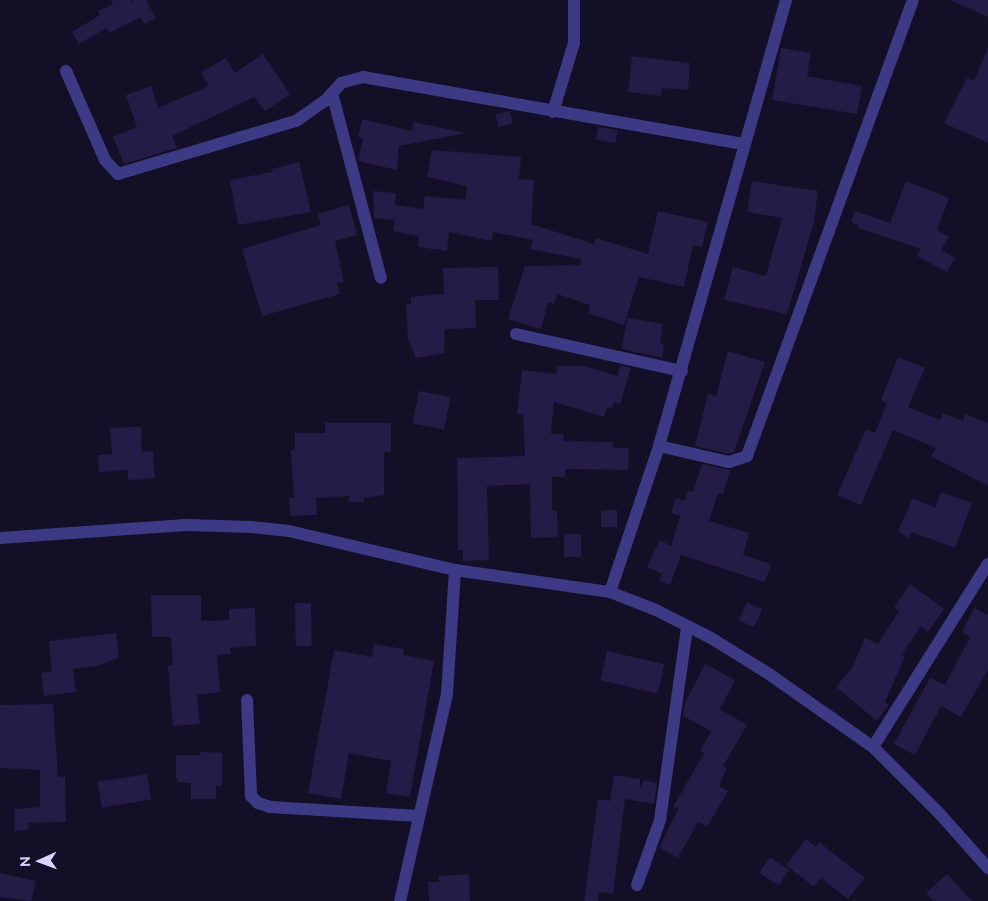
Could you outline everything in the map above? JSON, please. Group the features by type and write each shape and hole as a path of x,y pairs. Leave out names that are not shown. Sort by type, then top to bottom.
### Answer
{"street":[{"path":"554,112 574,44 574,0"},
{"path":"610,592 660,446 682,372 743,144 786,0"},
{"path":"660,446 729,462 747,456 913,0"},
{"path":"66,72 105,160 118,174 296,120 332,93 341,83 363,77 743,144"},
{"path":"332,93 381,278"},
{"path":"516,334 682,372"},
{"path":"0,538 186,525 289,530 455,570 610,592 656,610 769,674 873,747 939,813 988,868"},
{"path":"873,747 988,564"},
{"path":"400,901 447,694 455,570"},
{"path":"637,885 660,820 687,627"},
{"path":"247,700 251,796 258,803 270,807 419,816"}],"building":[{"path":"111,0 131,0 134,6 132,0 146,0 156,18 144,24 141,17 109,33 106,28 79,44 72,32 100,15 98,11 113,4"},
{"path":"950,0 988,0 988,17"},
{"path":"781,48 811,53 807,76 862,86 857,114 772,100"},
{"path":"988,48 988,143 944,123 967,78 974,81"},
{"path":"263,54 290,94 265,111 254,97 172,136 177,148 124,164 113,137 137,127 126,95 151,86 158,108 209,86 201,72 226,58 235,73"},
{"path":"632,56 690,63 688,90 662,88 661,96 628,92"},
{"path":"510,111 513,124 498,127 495,114"},
{"path":"362,119 412,131 414,122 466,133 399,146 397,170 358,161 363,138 358,137"},
{"path":"598,127 618,130 616,143 596,140"},
{"path":"432,150 521,157 519,179 534,180 531,224 594,244 596,238 648,254 658,211 708,222 702,247 693,245 684,287 639,277 624,325 588,313 590,305 557,294 554,304 548,302 541,329 508,319 525,266 580,265 581,259 530,249 533,240 493,232 492,241 449,232 447,251 418,247 419,236 393,231 395,220 374,218 373,191 396,193 395,205 423,209 425,196 465,200 467,186 427,177"},
{"path":"299,162 311,212 238,225 230,180 272,172 272,169"},
{"path":"752,181 818,191 814,222 787,314 724,300 733,267 766,276 782,218 747,212"},
{"path":"906,181 949,198 937,230 949,237 941,250 955,258 947,272 917,256 921,249 858,228 858,225 851,222 855,211 890,223"},
{"path":"349,205 357,235 335,241 344,282 337,283 340,294 262,316 242,249 321,225 318,214"},
{"path":"498,267 499,300 475,300 476,328 445,329 444,353 416,358 408,339 406,304 411,304 411,297 444,294 443,268"},
{"path":"627,318 663,324 660,344 664,345 662,358 622,349"},
{"path":"728,351 765,362 734,452 729,454 695,446 708,394 716,396"},
{"path":"898,357 925,368 908,407 940,420 943,413 963,421 965,414 988,423 988,486 931,456 936,448 893,430 861,505 837,495 866,429 875,433 887,403 881,400"},
{"path":"620,365 631,368 620,404 614,402 612,409 607,407 604,417 554,402 551,434 563,434 564,441 613,442 613,448 629,448 628,470 565,469 565,477 552,477 552,511 557,511 558,537 531,538 530,484 487,486 489,560 463,561 463,550 458,550 457,458 525,456 523,414 517,414 522,370 557,374 557,366 585,366 618,376"},
{"path":"419,391 450,397 444,429 413,423"},
{"path":"325,423 391,423 391,452 384,452 384,495 364,498 364,502 349,502 349,496 316,498 317,515 290,516 289,498 294,498 291,450 295,450 295,433 325,433"},
{"path":"141,427 142,452 153,451 155,478 128,480 128,470 99,472 98,455 112,454 110,428"},
{"path":"702,464 730,470 723,494 718,493 709,521 749,533 743,555 771,564 765,582 681,555 670,585 659,581 662,574 647,567 660,540 671,546 680,516 671,513 676,498 684,501 688,491 693,492"},
{"path":"941,492 972,503 955,548 912,532 909,538 898,531 913,498 935,508"},
{"path":"601,510 617,510 617,527 601,527"},
{"path":"564,534 581,534 581,557 564,557"},
{"path":"910,584 944,609 928,632 921,626 902,654 905,656 885,702 889,705 877,721 836,687 852,668 865,638 878,644 899,611 894,608"},
{"path":"151,595 201,595 201,621 229,620 229,609 255,608 256,646 230,648 231,654 217,655 220,692 197,695 200,724 173,726 168,666 173,665 171,637 152,637"},
{"path":"747,602 762,609 754,627 739,620"},
{"path":"295,603 311,603 312,646 296,646"},
{"path":"974,608 988,615 988,670 961,717 941,706 915,755 894,744 930,678 945,685 970,637 962,632"},
{"path":"116,633 119,658 96,666 73,669 76,692 44,696 41,673 52,671 49,641"},
{"path":"374,644 404,649 403,655 434,661 410,797 386,793 391,761 349,753 341,799 308,793 334,650 372,657"},
{"path":"607,651 664,664 658,694 600,680"},
{"path":"705,664 735,680 720,709 747,725 723,766 727,768 719,786 728,791 707,827 698,822 678,858 659,847 679,808 673,807 704,753 700,751 711,731 683,716 685,703"},
{"path":"53,704 58,777 65,777 66,822 28,823 29,829 15,831 14,809 40,807 40,770 0,768 0,705"},
{"path":"200,752 222,753 222,786 216,786 216,799 191,799 191,783 178,782 176,777 176,755 200,755"},
{"path":"147,774 151,800 102,808 98,782"},
{"path":"614,775 640,779 640,789 644,780 657,783 654,804 625,799 613,894 599,892 598,901 584,901 598,799 610,801"},
{"path":"806,839 816,847 819,842 865,878 848,899 821,878 814,887 786,865"},
{"path":"770,857 789,870 778,886 759,873"},
{"path":"0,873 36,881 31,901 0,897"},
{"path":"469,874 470,901 429,901 428,882 439,882 439,876"},
{"path":"947,874 972,901 933,901 926,893"}]}
